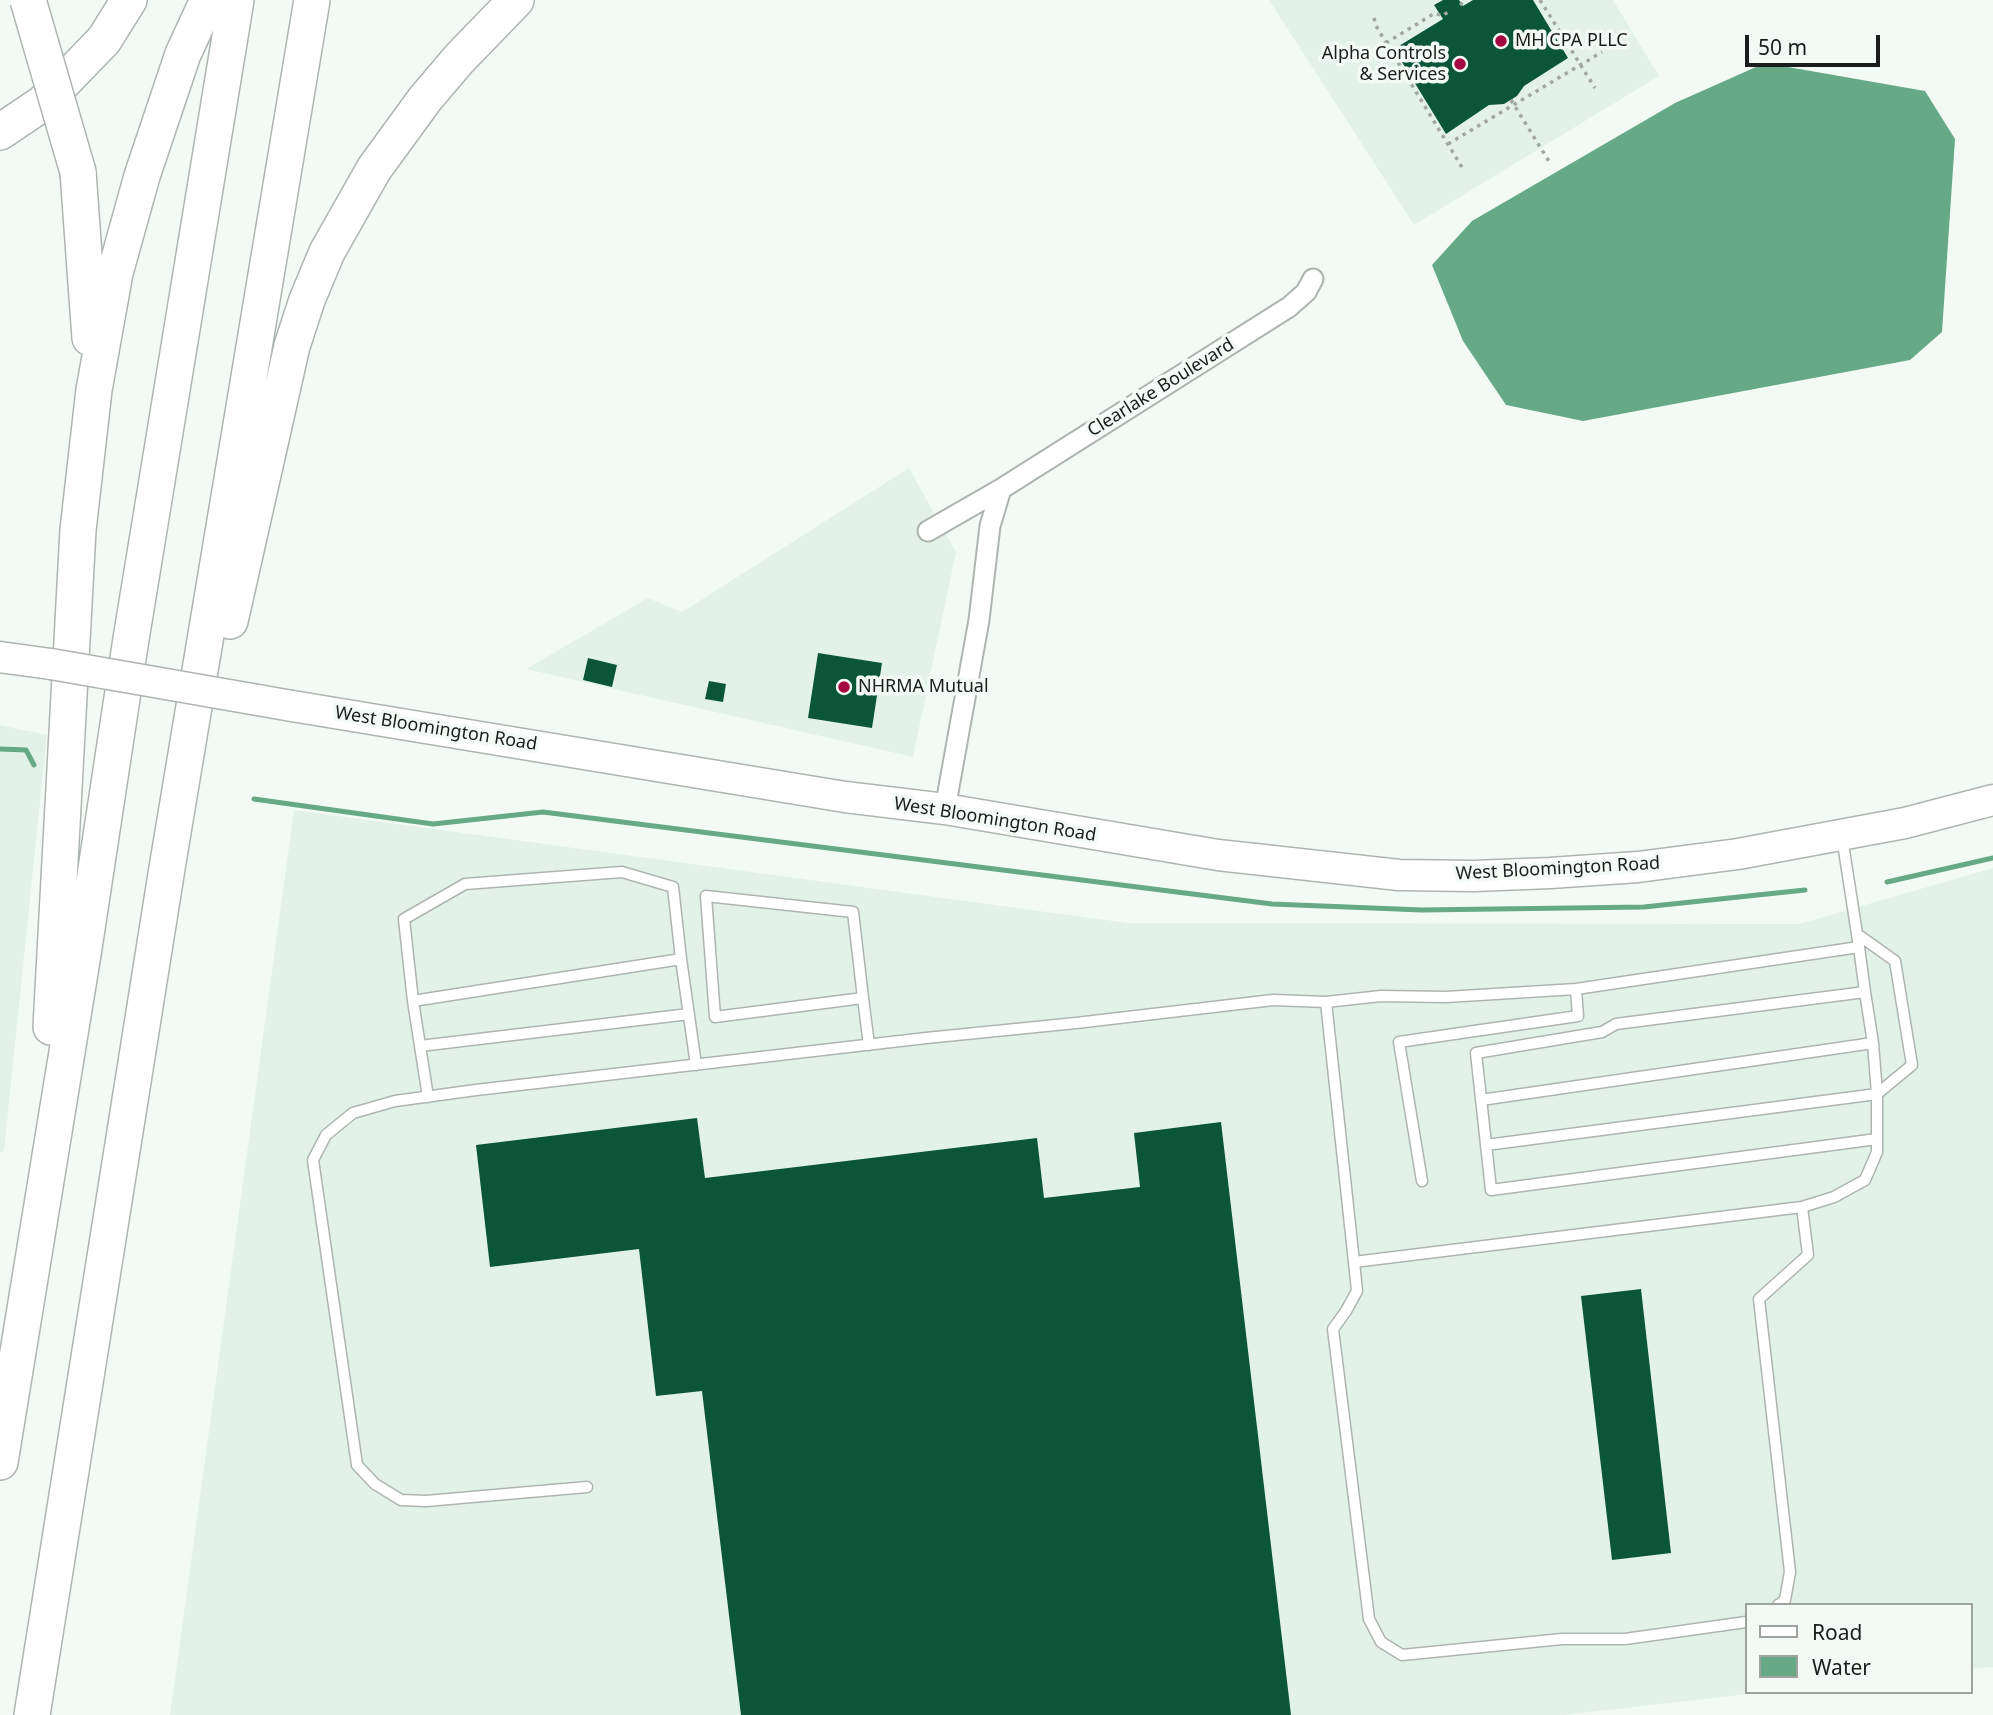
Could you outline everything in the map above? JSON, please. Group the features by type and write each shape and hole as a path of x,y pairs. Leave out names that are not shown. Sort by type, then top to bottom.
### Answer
{"highway":[{"path":"28,0 78,172 94,390"},
{"path":"0,132 43,103 104,40 130,0"},
{"path":"42,1206 77,544 94,390 115,273 142,176 183,54 208,0"},
{"path":"0,1462 236,0"},
{"path":"32,1715 168,862 312,0"},
{"path":"168,862 234,604 292,346 307,300 327,252 374,169 425,99 516,0"}],"main road":[{"name":"West Bloomington Road","path":"0,657 831,795 945,809 1218,855 1399,875 1487,876 1637,867 1738,854 1842,836 1993,800"}],"street":[{"name":"Clearlake Boulevard","path":"928,531 1001,489 1289,307 1306,292 1313,279"},
{"path":"945,809 979,620 990,526 1001,489"}],"lane":[{"path":"1354,1262 1802,1207 1834,1197 1864,1180 1877,1153 1877,1094 1842,836"},
{"path":"428,1097 404,919 465,884 622,872 673,887 696,1065"},
{"path":"863,998 715,1017 706,896 853,912 869,1045"},
{"path":"1486,1145 1877,1094 1912,1065 1895,961 1857,934"},
{"path":"587,1487 426,1501 401,1500 375,1484 357,1465 313,1160 326,1135 353,1113 395,1101 1273,1000 1326,1002 1381,996 1446,997 1576,989 1859,947"},
{"path":"413,1001 681,960"},
{"path":"1422,1181 1399,1042 1578,1017 1576,989"},
{"path":"1865,992 1616,1024 1602,1032 1476,1053 1490,1190 1877,1139"},
{"path":"1326,1002 1357,1291 1333,1329 1369,1619 1381,1642 1402,1655 1562,1639 1625,1639 1744,1622"},
{"path":"420,1045 689,1014"},
{"path":"1481,1100 1872,1043"},
{"path":"1781,1603 1785,1600 1790,1572 1759,1299 1808,1255 1802,1207"}],"path":[{"path":"1460,5 1466,0"},
{"path":"1540,0 1595,88"},
{"path":"1386,43 1435,13 1441,16 1448,12"},
{"path":"1374,18 1386,43 1463,169"},
{"path":"1448,144 1512,103 1602,52"},
{"path":"1512,103 1550,163"}],"shaded area":[{"path":"1269,0 1613,0 1659,76 1414,225"},
{"path":"909,468 956,552 913,757 526,669 648,598 682,612"},
{"path":"0,725 47,735 4,1151 0,1153"},
{"path":"294,810 1128,923 1799,924 1993,868 1993,1667 1972,1669 1972,1603 1744,1603 1744,1694 1748,1694 1564,1715 170,1715"}],"water":[{"path":"1765,63 1925,91 1955,139 1942,332 1910,360 1583,421 1506,405 1463,341 1432,265 1472,221 1675,103"}],"building":[{"path":"1443,0 1459,0 1463,6 1473,0 1533,0 1568,58 1524,86 1517,96 1504,104 1489,105 1446,134 1394,49 1443,19 1434,5"},
{"path":"818,653 882,663 872,728 808,718"},
{"path":"588,658 617,665 612,687 583,680"},
{"path":"709,681 726,684 723,702 705,699"},
{"path":"697,1118 705,1178 1037,1138 1044,1198 1140,1187 1134,1133 1221,1122 1291,1715 741,1715 702,1391 656,1396 639,1249 490,1267 476,1145"},
{"path":"1641,1289 1671,1553 1612,1560 1581,1296"}],"waterway":[{"path":"0,749 26,750 34,765"},
{"path":"254,799 433,824 543,812 1272,904 1422,910 1644,907 1805,890"},
{"path":"1887,882 1993,858"}],"place":[{"name":"MH CPA PLLC","path":"1501,41"},
{"name":"Alpha Controls & Services","path":"1460,64"},
{"name":"NHRMA Mutual","path":"844,687"}]}
